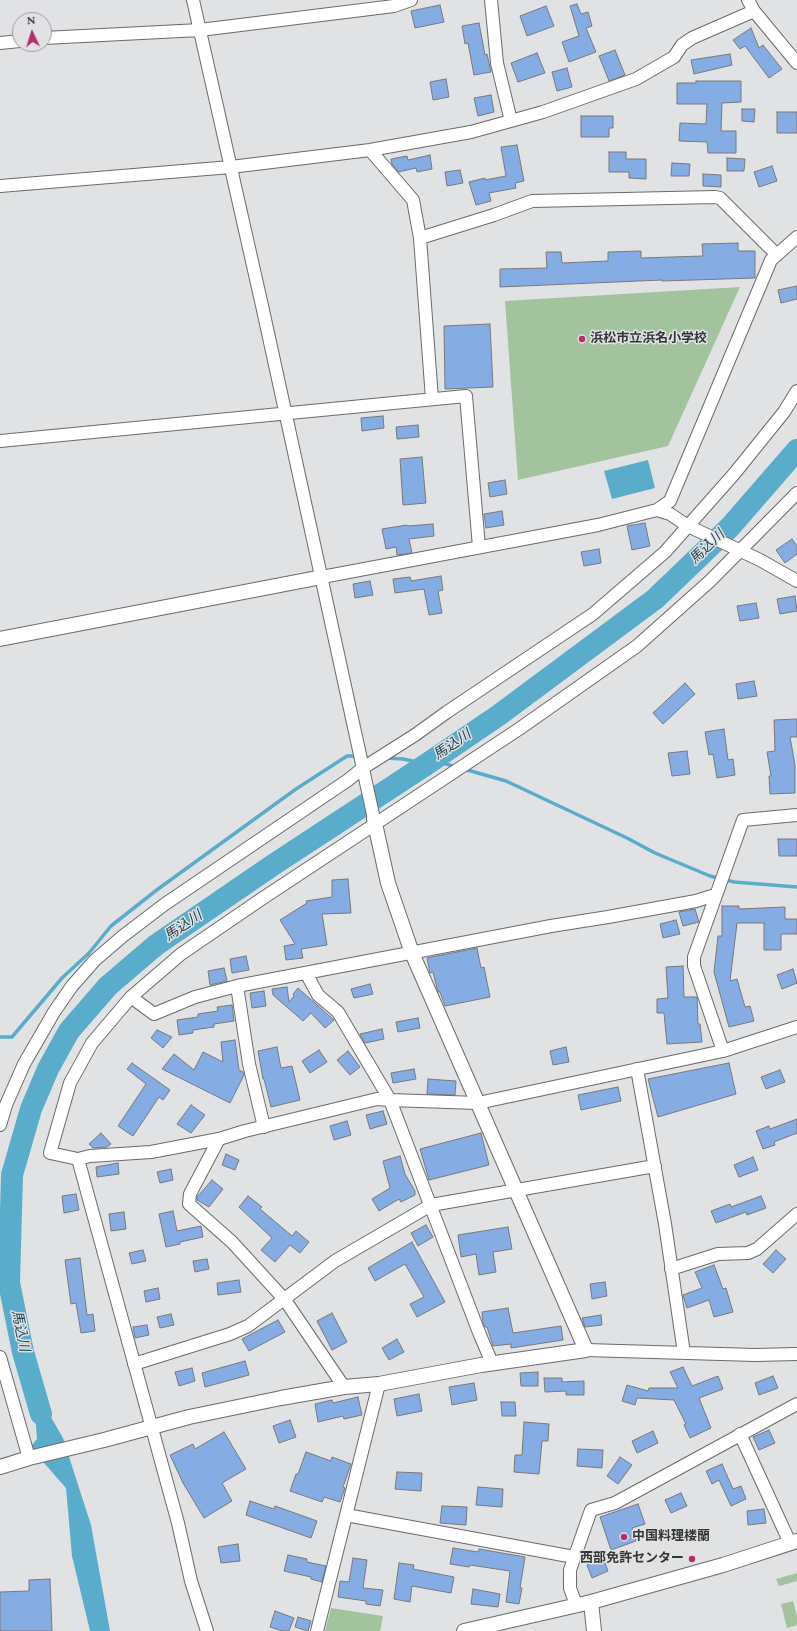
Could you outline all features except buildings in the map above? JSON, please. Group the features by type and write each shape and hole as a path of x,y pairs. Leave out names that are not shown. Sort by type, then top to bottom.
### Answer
{"street":[{"path":"193,0 286,412 388,883 412,953 586,1350"},
{"path":"52,38 200,30 394,6 411,0"},
{"path":"491,0 497,63 511,121"},
{"path":"748,0 754,11 797,63"},
{"path":"0,186 231,167 370,150 472,132 543,112 636,79 674,56 682,45 692,38 754,11"},
{"path":"0,43 12,42"},
{"path":"370,150 413,200 420,238 432,399"},
{"path":"420,238 494,215 532,201 720,198 777,254"},
{"path":"0,639 598,525 657,510 670,500 771,260 797,237"},
{"path":"0,1125 6,1105 24,1064 54,1012 72,986 95,960 122,936 165,904 594,614 665,552 734,474 784,412 797,391"},
{"path":"0,441 286,412 466,396 479,547"},
{"path":"797,493 710,582 637,646 519,729 375,822 181,954 131,997 92,1043 70,1083 50,1153 78,1159 90,1156 151,1152 219,1139 377,1099 478,1103 723,1051 797,1027"},
{"path":"657,510 670,514 688,526 741,551 797,581"},
{"path":"723,1051 694,966 694,957 743,820 797,815"},
{"path":"131,997 154,1014 194,997 237,986 551,926 608,918 696,901 717,891"},
{"path":"306,973 318,995 338,1012 390,1100 480,1336 492,1363"},
{"path":"237,986 249,1064 264,1127"},
{"path":"637,1069 655,1166 684,1353"},
{"path":"219,1139 190,1194 189,1204 232,1242 285,1300 344,1386"},
{"path":"78,1159 152,1426 178,1523 191,1581 206,1631"},
{"path":"134,1364 230,1334 248,1326 335,1262 431,1205 655,1166"},
{"path":"670,1269 718,1254 748,1253 757,1249 797,1214"},
{"path":"0,1467 29,1458 204,1413 344,1386 379,1384 492,1363 586,1350 755,1355 797,1354"},
{"path":"0,1357 1,1369 29,1458"},
{"path":"317,1631 379,1384"},
{"path":"576,1604 570,1588 570,1570 591,1510 615,1503 797,1404"},
{"path":"464,1631 576,1604 591,1602 723,1565 794,1542 740,1434"},
{"path":"346,1515 574,1557"},
{"path":"591,1602 594,1631"}],"green space":[{"path":"740,287 668,446 518,480 505,301"},
{"path":"797,1573 797,1581 779,1586 776,1579"},
{"path":"793,1601 797,1616 797,1625 787,1628 781,1604"},
{"path":"331,1608 383,1616 380,1631 325,1631"}],"water":[{"path":"648,460 655,488 612,499 604,471"},
{"path":"33,1386 63,1438 91,1525 110,1631 90,1631 72,1556 66,1488 30,1447 37,1439"}],"waterway":[{"name":"馬込川","path":"41,1414 23,1352 9,1283 12,1175 31,1109 48,1069 69,1031 108,986 156,945 273,865 499,715 655,599 730,527 797,450"},
{"path":"0,1037 12,1037 62,978 89,953 111,926 158,889 296,789 347,756 357,756"},
{"path":"386,758 403,759 427,764 440,762 456,767"},
{"path":"464,769 506,781 627,838 655,853 710,876 734,882 797,887"}],"place":[{"name":"浜松市立浜名小学校","path":"582,339"},
{"name":"中国料理楼蘭","path":"624,1537"},
{"name":"西部免許センター","path":"692,1559"}]}
